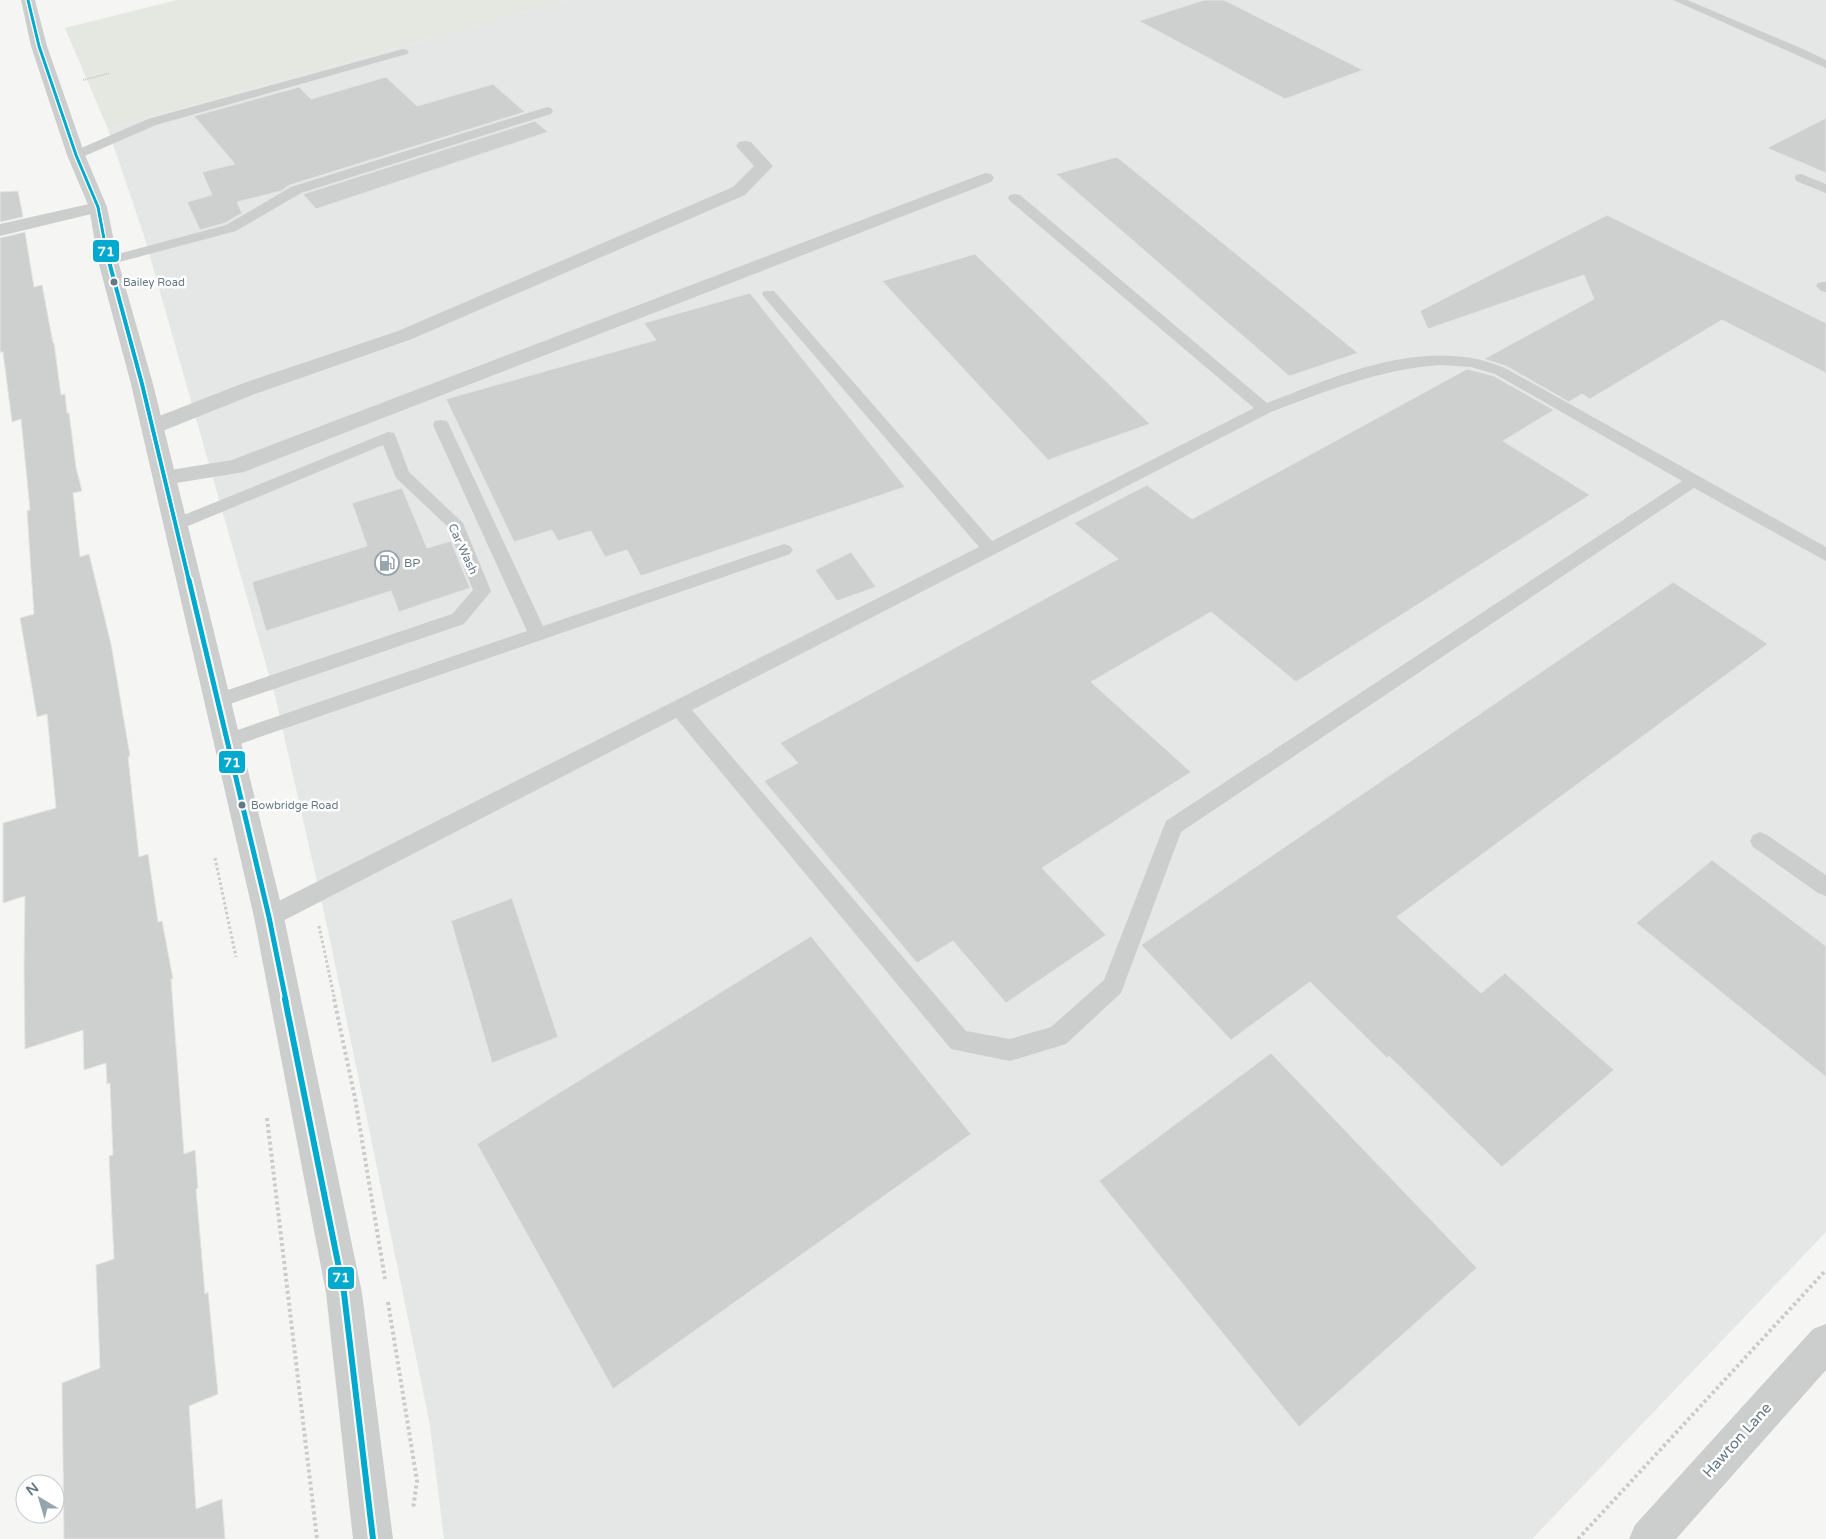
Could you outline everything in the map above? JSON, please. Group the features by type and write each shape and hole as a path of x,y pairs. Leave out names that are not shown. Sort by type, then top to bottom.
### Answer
{"street":[{"path":"28,0 39,46 76,155 98,207 108,261 152,426 269,917 344,1292 373,1539"},
{"path":"152,426 248,389 406,335 739,191 764,166 745,146"},
{"path":"164,478 236,467 985,178"},
{"path":"0,230 98,207"},
{"name":"Hawton Lane","path":"1649,1539 1826,1342"}],"lane":[{"path":"1678,0 1799,51 1826,65"},
{"path":"76,155 152,122 403,52"},
{"path":"108,261 231,228 296,190 546,111"},
{"path":"1801,178 1826,189"},
{"path":"1015,198 1265,409"},
{"path":"769,294 990,549"},
{"path":"269,917 1265,409 1384,367 1429,360 1469,362 1500,371 1825,552"},
{"path":"441,425 538,634"},
{"name":"Car Wash","path":"176,525 388,437 402,474 454,523 482,591 458,619 217,701"},
{"path":"679,708 959,1041 1010,1050 1058,1036 1113,986 1173,827 1694,480"},
{"path":"227,741 784,550"},
{"path":"1760,841 1826,887"}],"path":[{"path":"214,856 238,963"},
{"path":"312,895 355,1098 385,1284"},
{"path":"266,1111 317,1539"},
{"path":"1578,1539 1826,1270"},
{"path":"387,1294 417,1481 412,1520"}],"shaded area":[{"path":"177,0 567,0 108,129 65,28"},
{"path":"567,0 1826,0 1826,1232 1532,1539 444,1539 430,1425 329,935 276,700 145,239 108,129"}],"building":[{"path":"1204,0 1224,0 1363,70 1285,99 1139,21"},
{"path":"386,77 417,106 493,84 525,112 290,185 281,191 237,202 242,213 225,223 200,230 187,202 212,195 202,172 235,164 194,116 299,87 311,99"},
{"path":"1826,118 1826,173 1767,148"},
{"path":"535,121 548,132 316,209 303,194"},
{"path":"1117,157 1358,353 1290,376 1288,375 1056,174"},
{"path":"18,191 23,217 0,222 0,192"},
{"path":"1607,215 1826,323 1826,373 1722,320 1590,399 1582,394 1569,402 1506,366 1484,359 1594,299 1584,275 1428,329 1420,311"},
{"path":"25,232 34,287 42,285 54,343 61,395 65,394 76,467 82,491 73,493 80,557 89,554 111,644 130,756 128,757 139,857 148,854 158,922 162,921 173,979 171,979 184,1154 195,1150 198,1188 196,1189 205,1294 208,1292 218,1394 189,1406 196,1509 222,1499 225,1539 64,1539 65,1474 63,1474 62,1383 100,1368 96,1265 114,1259 109,1156 113,1155 110,1083 107,1084 106,1063 84,1070 83,1030 25,1049 25,896 3,903 3,823 56,808 47,714 37,717 20,618 34,614 27,511 30,510 21,419 12,422 3,352 0,352 0,238"},
{"path":"975,254 1150,424 1048,460 882,281"},
{"path":"750,293 905,487 641,576 627,550 605,557 591,531 558,541 552,530 514,542 446,399 656,340 644,323"},
{"path":"1467,369 1494,376 1554,410 1503,441 1590,495 1296,682 1211,612 1091,682 1191,772 1042,868 1106,935 1006,1003 953,941 917,963 764,781 798,763 780,743 1118,559 1074,523 1147,485 1192,519"},
{"name":"BP","path":"402,488 427,548 451,541 470,588 399,612 391,591 266,631 252,582 367,546 352,503"},
{"path":"851,552 876,587 837,601 815,570"},
{"path":"1673,582 1768,644 1397,917 1481,993 1505,973 1614,1070 1502,1167 1389,1056 1387,1058 1310,982 1231,1040 1141,945"},
{"path":"1712,860 1826,946 1826,1077 1636,923"},
{"path":"512,898 558,1037 492,1063 451,921"},
{"path":"811,936 971,1134 613,1389 477,1144"},
{"path":"1271,1053 1477,1268 1299,1427 1099,1181"}],"transit line":[{"name":"71","path":"28,0 39,46 76,155 98,207 108,261 142,384 269,917 344,1293 373,1539"}],"place":[{"name":"Bailey Road","path":"114,282"},
{"name":"BP","path":"387,563"},
{"name":"Bowbridge Road","path":"242,805"}]}
